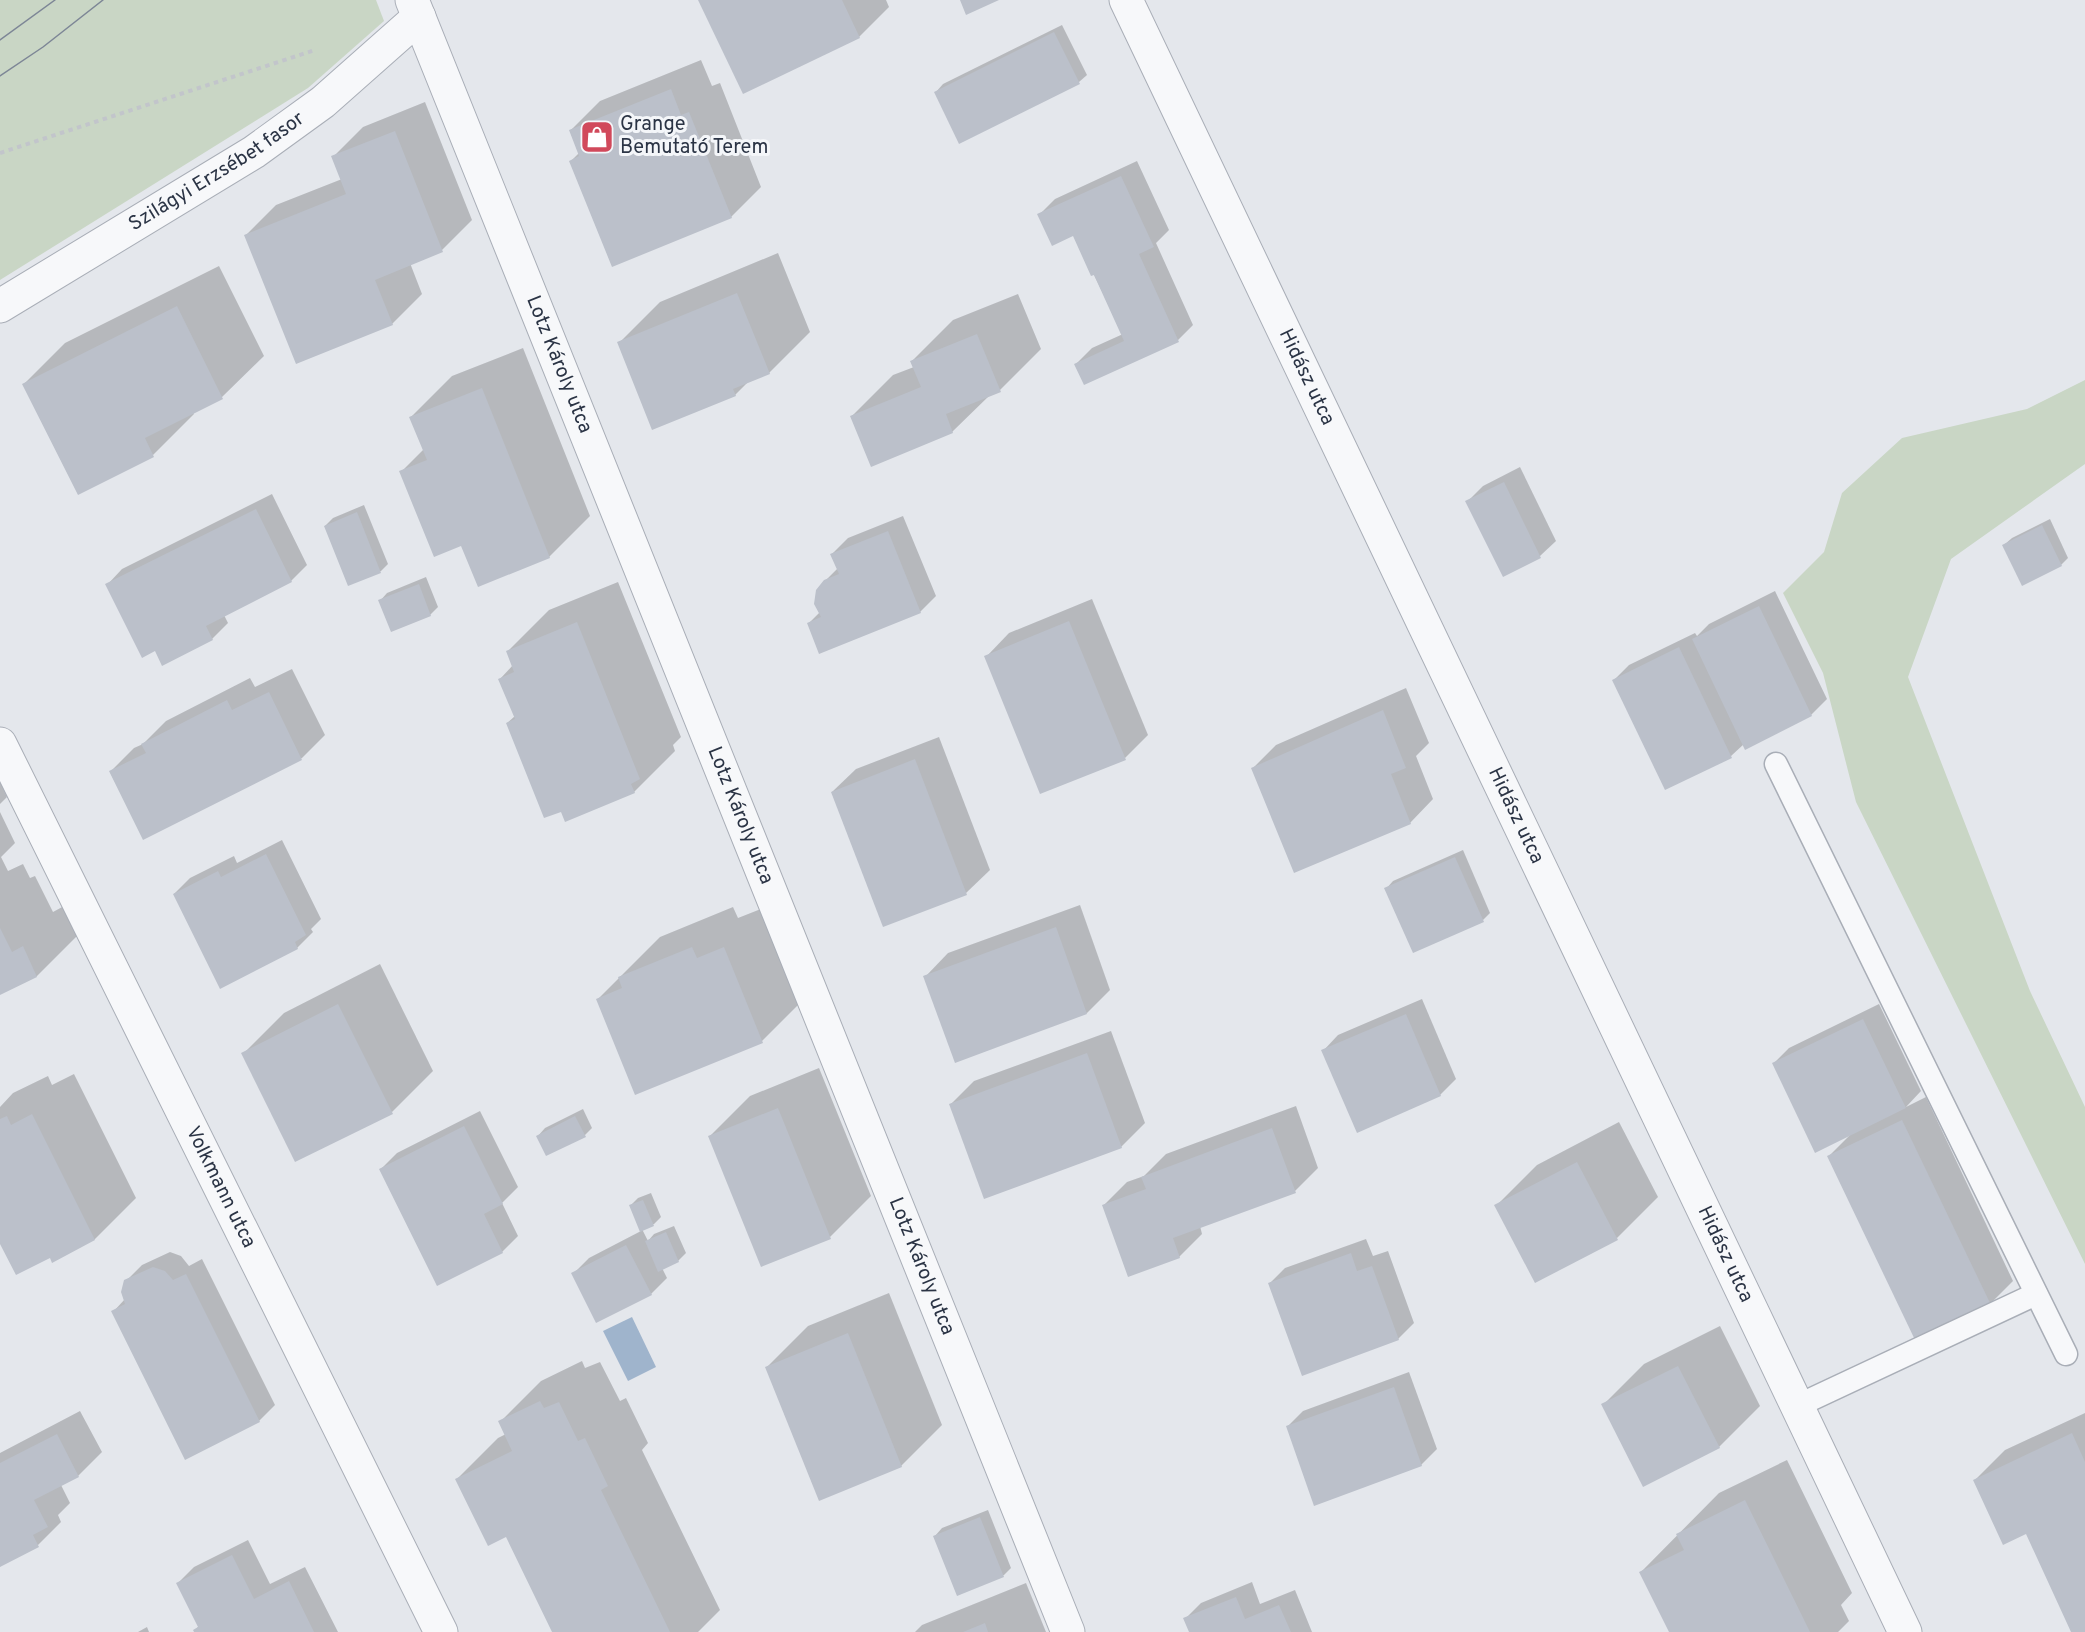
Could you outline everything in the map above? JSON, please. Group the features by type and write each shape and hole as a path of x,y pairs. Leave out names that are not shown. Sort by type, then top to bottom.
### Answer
{"street":[{"name":"Hidász utca","path":"1126,0 1905,1632"},
{"name":"Szilágyi Erzsébet fasor","path":"0,306 254,152 323,102 415,8"},
{"name":"Lotz Károly utca","path":"415,8 1068,1632"},
{"name":"Volkmann utca","path":"0,744 441,1632"}],"lane":[{"path":"1776,764 2066,1354"},
{"path":"1797,1406 2036,1294"}],"path":[{"path":"0,153 317,50"}],"green space":[{"path":"0,0 376,0 384,21 308,88 0,280"},
{"path":"2085,380 2085,464 1951,559 1908,677 2030,991 2085,1107 2085,1264 1856,802 1823,673 1783,593 1824,552 1842,493 1902,438 2027,409"}],"water":[{"path":"632,1317 656,1367 628,1381 603,1331"}],"building":[{"path":"698,0 842,0 860,38 743,94"},
{"path":"960,0 999,0 966,15"},
{"path":"1054,32 1080,84 959,144 934,92"},
{"path":"671,89 681,115 689,112 732,218 612,267 569,161 579,156 569,130"},
{"path":"395,131 443,252 375,280 393,325 296,364 244,235 346,194 331,156"},
{"path":"1121,176 1154,247 1139,254 1179,342 1084,385 1074,364 1124,341 1094,275 1091,276 1073,236 1052,246 1037,214"},
{"path":"737,293 770,374 733,389 736,396 652,430 617,342"},
{"path":"177,306 223,399 145,438 154,457 78,495 22,384"},
{"path":"977,334 1001,392 946,414 953,433 871,467 850,416 921,387 910,361"},
{"path":"482,388 550,558 478,587 461,546 434,557 399,471 427,460 409,417"},
{"path":"1504,482 1541,558 1503,577 1465,501"},
{"path":"256,509 292,582 206,626 213,640 162,666 155,651 142,658 105,584"},
{"path":"357,512 381,573 348,586 324,526"},
{"path":"2042,525 2062,566 2022,586 2002,545"},
{"path":"888,531 921,613 819,654 807,623 821,617 814,604 816,590 824,580 839,574 830,554"},
{"path":"419,584 431,616 391,632 378,600"},
{"path":"1759,606 1812,716 1745,750 1692,639"},
{"path":"1069,621 1126,760 1040,794 984,656"},
{"path":"577,622 640,779 631,784 635,793 565,822 561,812 544,818 506,723 515,719 498,679 514,672 506,651"},
{"path":"1679,647 1732,758 1665,790 1612,680"},
{"path":"269,692 302,760 143,840 109,771 146,753 141,744 227,700 232,710"},
{"path":"1383,710 1406,768 1391,774 1411,824 1294,873 1251,768"},
{"path":"915,759 967,895 883,927 831,792"},
{"path":"266,854 306,935 295,942 298,949 220,989 173,894 218,871 221,877"},
{"path":"1455,857 1484,922 1413,953 1384,888"},
{"path":"1056,927 1087,1014 955,1063 923,976"},
{"path":"0,928 12,952 23,946 37,977 0,995"},
{"path":"692,947 697,958 724,947 763,1043 635,1095 596,999 622,988 618,977"},
{"path":"338,1004 393,1114 295,1162 241,1053"},
{"path":"1406,1014 1441,1096 1357,1133 1321,1050"},
{"path":"1863,1019 1906,1108 1815,1153 1772,1063"},
{"path":"1087,1053 1122,1148 984,1199 949,1104"},
{"path":"778,1108 831,1239 761,1267 708,1136"},
{"path":"32,1114 95,1240 52,1263 50,1258 16,1275 0,1244 0,1119 7,1116 11,1125"},
{"path":"575,1116 586,1137 546,1156 536,1136"},
{"path":"1902,1120 1991,1305 1916,1342 1827,1156"},
{"path":"464,1126 503,1204 484,1214 503,1253 437,1286 379,1169"},
{"path":"1272,1128 1296,1193 1173,1238 1180,1258 1128,1277 1102,1205 1146,1189 1141,1177"},
{"path":"1577,1162 1618,1240 1535,1283 1494,1205"},
{"path":"643,1200 654,1226 640,1232 629,1205"},
{"path":"666,1232 679,1262 658,1272 645,1241"},
{"path":"626,1245 652,1295 596,1323 571,1273"},
{"path":"1351,1253 1357,1271 1372,1266 1399,1340 1302,1376 1268,1283"},
{"path":"153,1267 165,1271 173,1280 186,1274 260,1422 185,1460 111,1311 125,1304 121,1292 124,1280"},
{"path":"848,1333 902,1467 819,1501 765,1367"},
{"path":"1678,1366 1720,1448 1643,1487 1601,1404"},
{"path":"1394,1387 1422,1466 1314,1506 1286,1426"},
{"path":"540,1401 544,1408 559,1402 578,1441 585,1438 608,1486 601,1490 670,1632 552,1632 506,1537 488,1546 455,1479 512,1451 498,1421"},
{"path":"2072,1433 2085,1462 2085,1632 2071,1632 2026,1534 2003,1545 1973,1480"},
{"path":"57,1434 79,1477 34,1500 48,1527 33,1535 39,1547 0,1567 0,1463"},
{"path":"1745,1500 1810,1632 1669,1632 1639,1572 1684,1550 1676,1534"},
{"path":"980,1517 1004,1577 957,1596 933,1536"},
{"path":"232,1555 254,1599 289,1581 314,1632 194,1632 193,1630 198,1627 176,1583"},
{"path":"1236,1597 1245,1619 1279,1605 1291,1632 1189,1632 1183,1618"},
{"path":"985,1623 988,1632 963,1632"}],"tram line":[{"path":"0,40 55,0"},
{"path":"0,76 43,47 103,0"}],"place":[{"name":"Grange Bemutató Terem","path":"597,137"}]}
